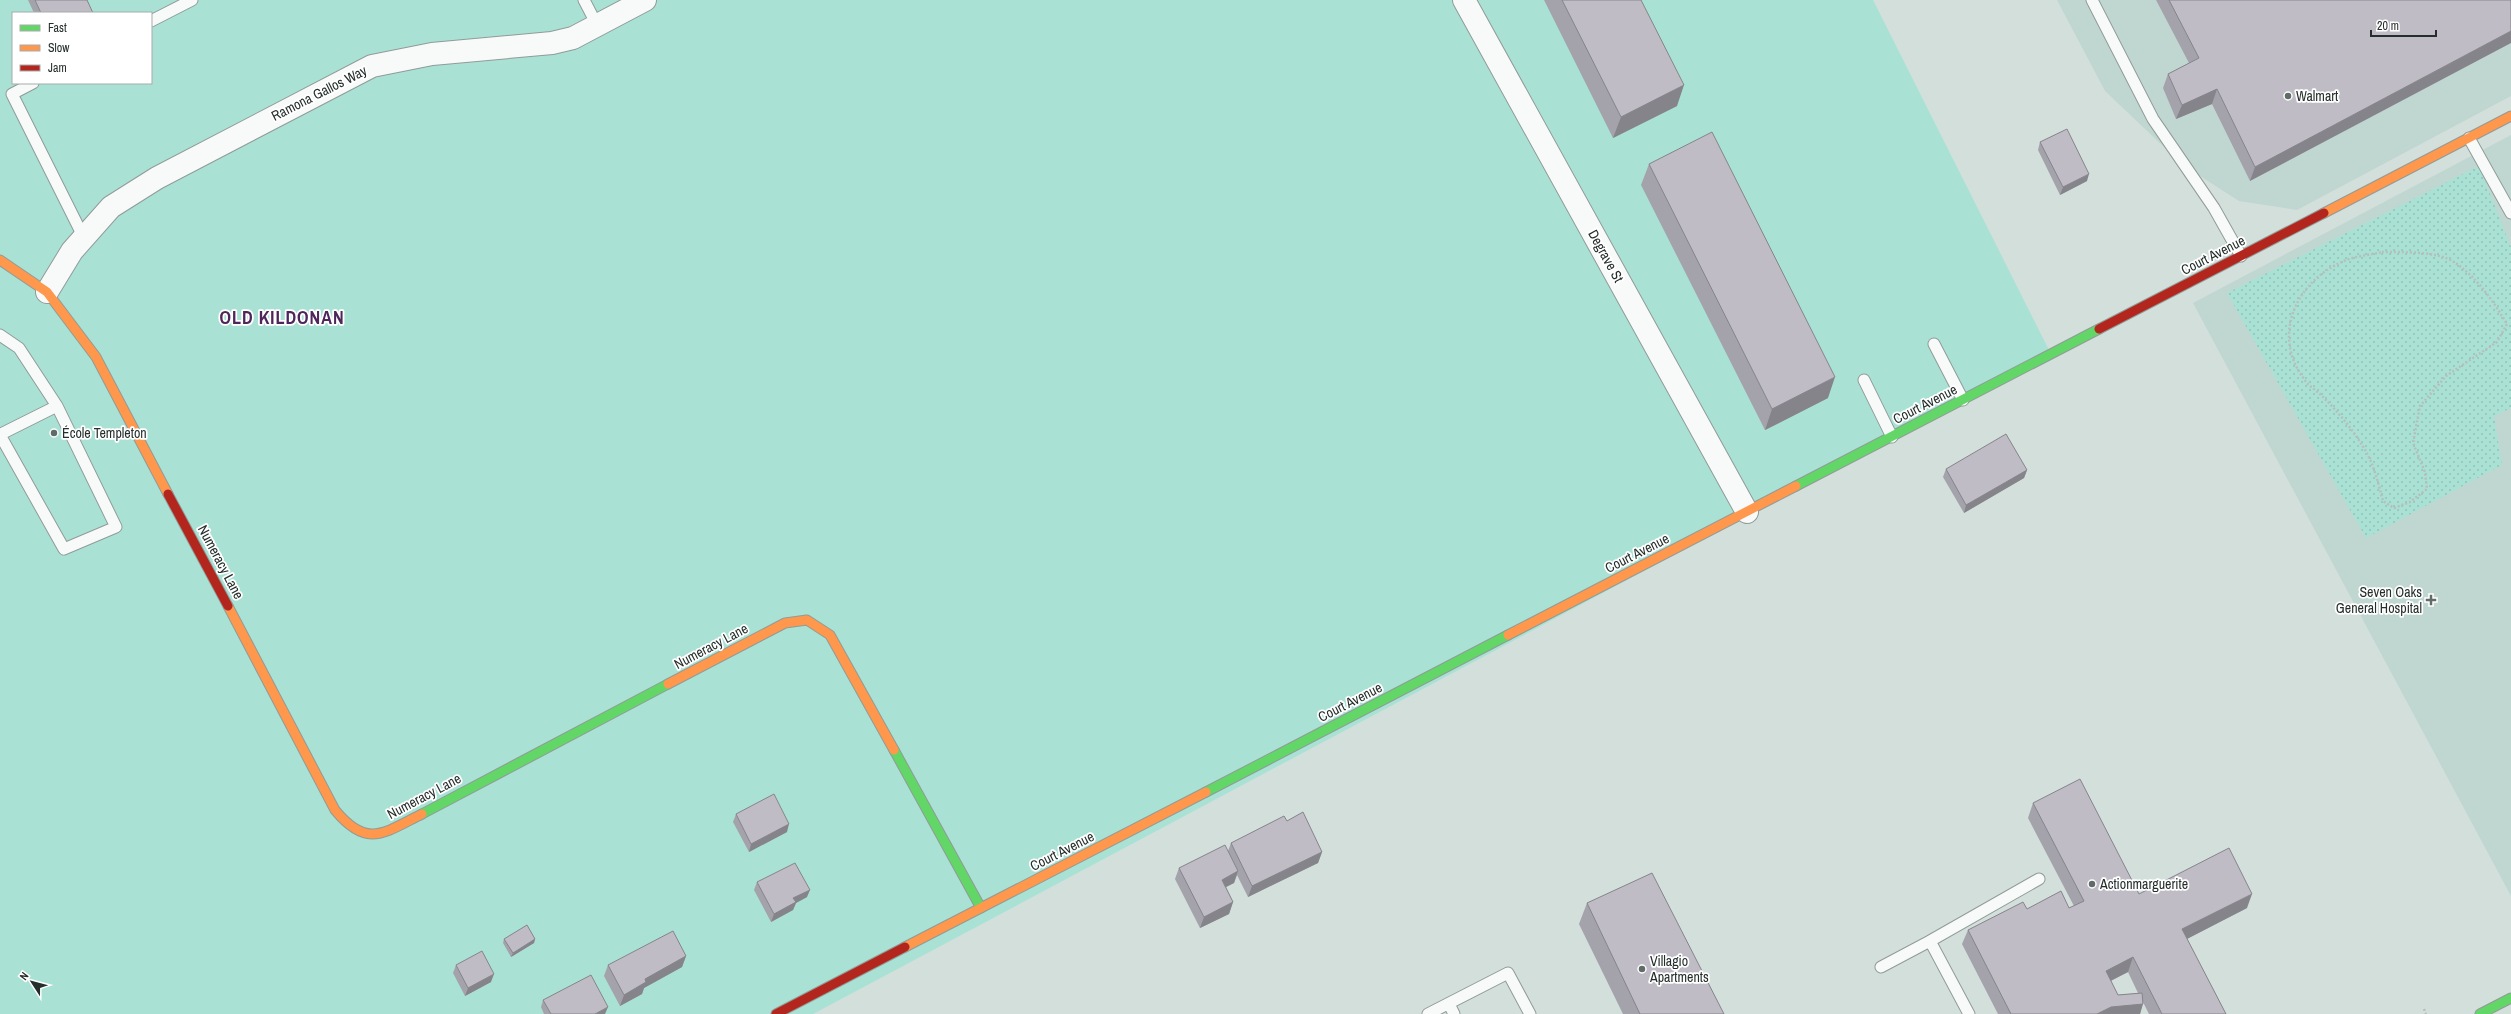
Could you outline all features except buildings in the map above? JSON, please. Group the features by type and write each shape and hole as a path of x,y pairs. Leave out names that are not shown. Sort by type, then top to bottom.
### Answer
{"street":[{"name":"Ramona Gallos Way","path":"46,292 72,251 111,207 157,178 372,66 432,54 552,43 573,38 645,0"},
{"name":"Degrave St","path":"1464,0 1747,512"},
{"name":"Court Avenue","path":"776,1014 2511,116"},
{"name":"Numeracy Lane","path":"0,260 46,292 96,357 335,810 352,831 366,834 385,833 785,623 807,620 830,635 981,908"},
{"path":"2480,1014 2511,998"}],"lane":[{"path":"152,20 192,0"},
{"path":"584,0 597,25"},
{"path":"2092,0 2153,119 2214,208 2241,256"},
{"path":"31,84 12,94 84,238"},
{"path":"2469,138 2511,213"},
{"path":"0,335 19,348 57,406 116,527 64,549 1,434 57,406"},
{"path":"1934,344 1963,400"},
{"path":"1864,380 1892,437"},
{"path":"1880,967 1930,941 2039,879"},
{"path":"1930,941 1969,1014"},
{"path":"1428,1014 1508,973 1530,1014"},
{"path":"1449,1004 1454,1014"}],"path":[{"path":"2382,252 2419,252 2453,261 2488,294 2507,324 2497,342 2476,357 2446,376 2420,406 2413,443 2426,472 2427,489 2410,502 2394,508 2383,501 2377,478 2363,445 2336,412 2304,380 2291,355 2288,326 2298,300 2316,278 2344,261 2382,252"},
{"path":"2424,1009 2426,1014"}],"shaded area":[{"path":"2057,0 2511,0 2511,96 2297,210 2239,201 2183,165 2105,91"},
{"name":"Seven Oaks General Hospital","path":"2511,135 2511,896 2193,303"}],"green space":[{"path":"0,0 1873,0 2051,354 813,1014 0,1014"},
{"path":"2479,166 2511,247 2511,408 2494,416 2502,465 2366,538 2227,293"}],"traffic: fast":[{"path":"1796,486 2099,329"},
{"path":"1206,792 1508,635"},
{"path":"422,814 668,684"},
{"path":"894,750 981,908"},
{"path":"2480,1014 2511,998"}],"traffic: slow":[{"path":"2324,213 2511,116"},
{"path":"0,260 47,292 96,357 168,494"},
{"path":"1508,635 1796,486"},
{"path":"228,606 335,810 346,822 357,830 376,834 397,827 422,814"},
{"path":"668,684 785,623 807,620 830,635 894,750"},
{"path":"905,947 1206,792"}],"traffic: jam":[{"path":"2099,329 2324,213"},
{"path":"168,494 228,606"},
{"path":"776,1014 905,947"}],"place":[{"name":"Walmart","path":"2288,96"},
{"name":"École Templeton","path":"54,433"},
{"name":"Seven Oaks General Hospital","path":"2431,600"},
{"name":"Actionmarguerite","path":"2092,884"},
{"name":"Villagio Apartments","path":"1642,969"}],"district":[{"name":"OLD KILDONAN","path":"282,317"}]}
